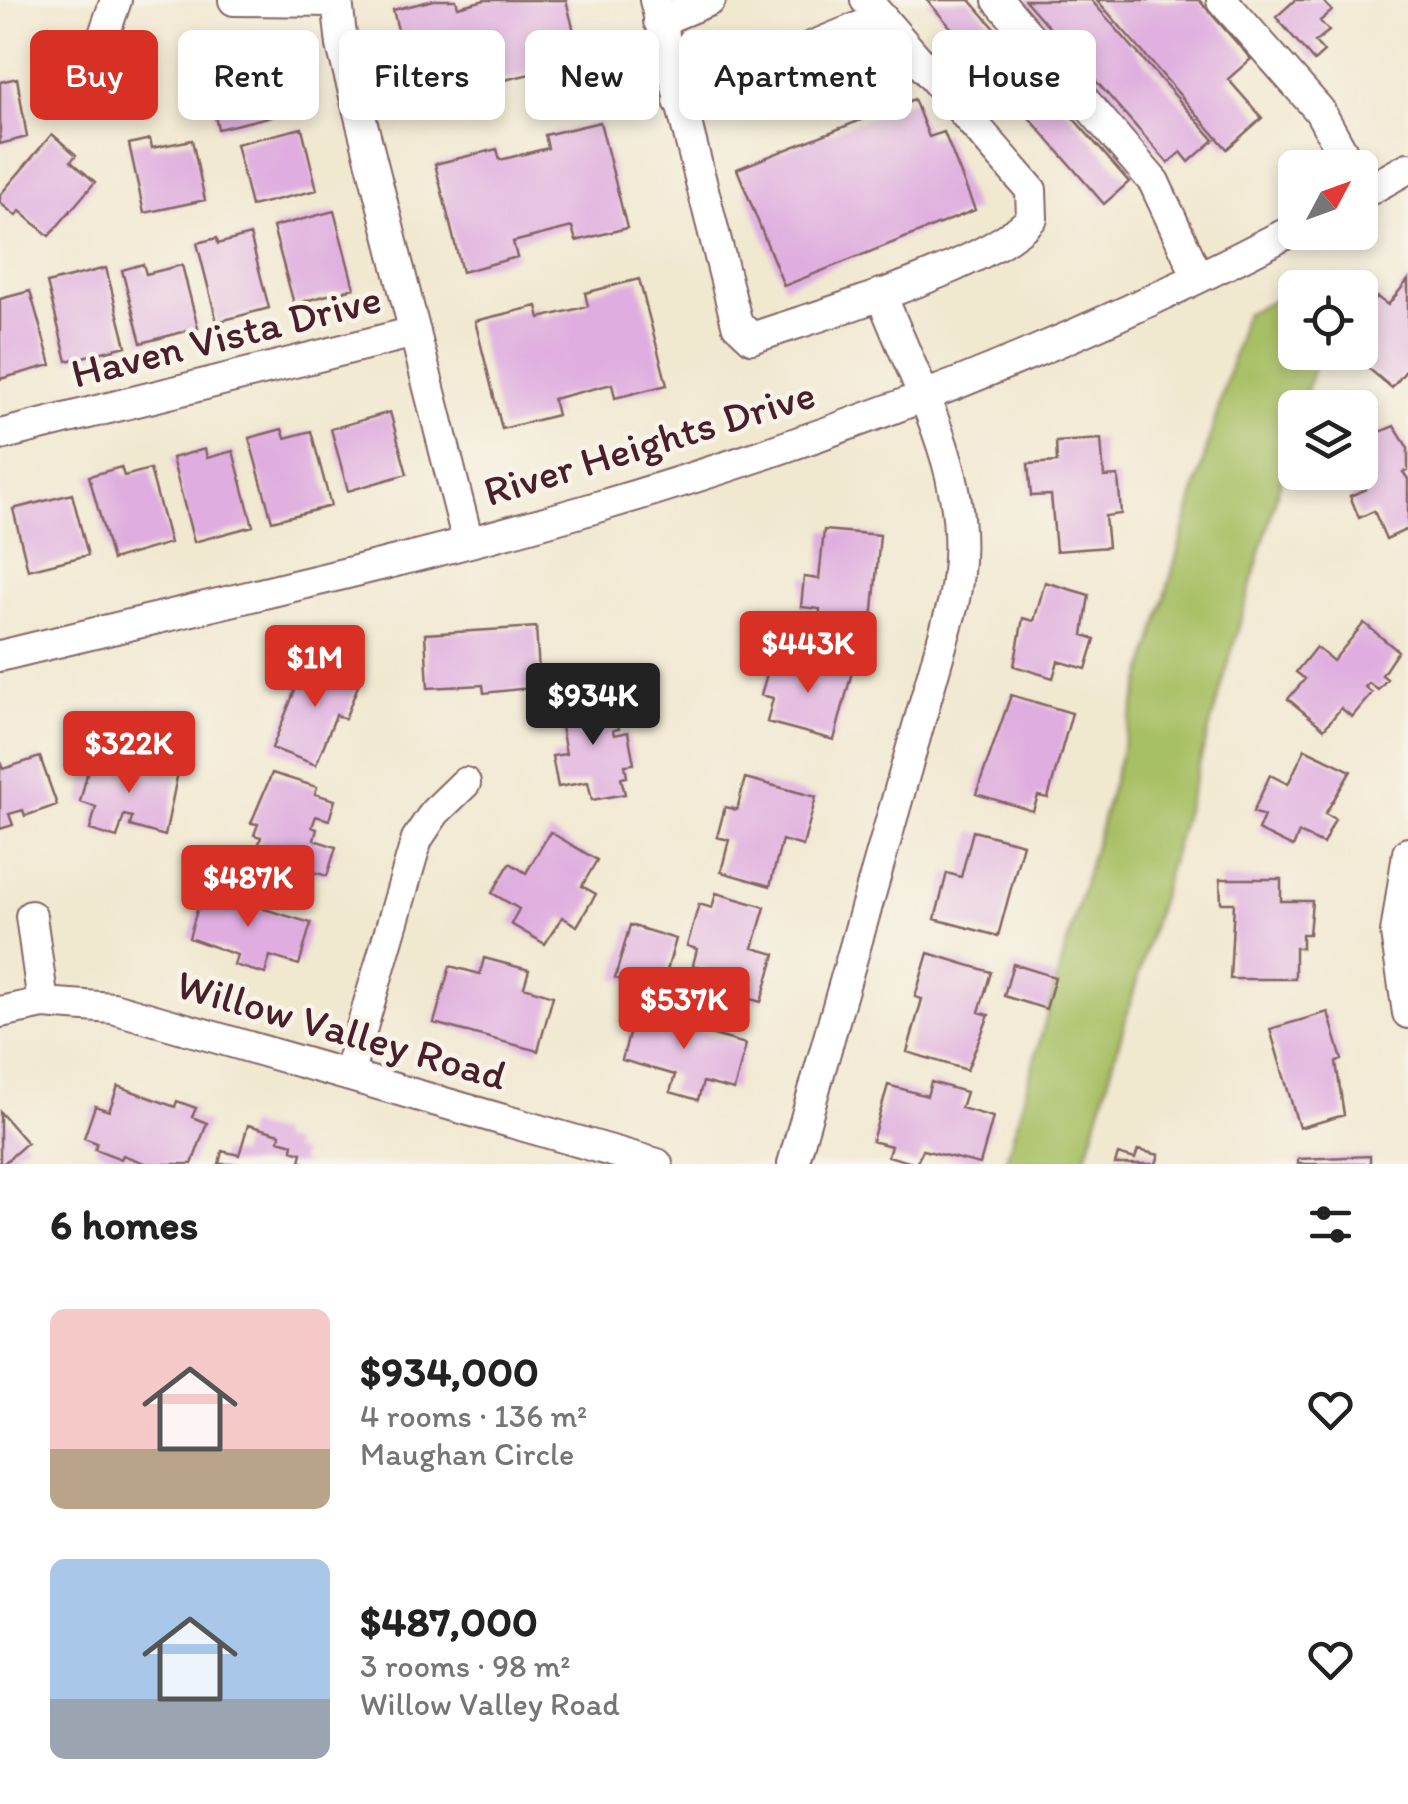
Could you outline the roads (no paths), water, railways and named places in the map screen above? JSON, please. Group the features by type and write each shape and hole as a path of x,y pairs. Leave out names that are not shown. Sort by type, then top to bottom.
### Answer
{"street":[{"path":"106,30 116,0"},
{"path":"234,0 337,1 342,44 468,542"},
{"path":"679,101 657,11 710,0"},
{"path":"998,0 1154,182 1198,277"},
{"path":"1222,0 1319,110 1341,150"},
{"path":"684,120 737,324 752,338 881,294 1014,238 1032,218 1031,190 874,9 829,30"},
{"path":"1378,184 1408,168"},
{"name":"River Heights Drive","path":"0,656 468,542 698,476 924,396 1198,277 1278,237"},
{"path":"792,1164 958,582 962,536 958,491 881,294"},
{"name":"Haven Vista Drive","path":"0,435 414,332"},
{"path":"348,1076 417,839 434,812 465,783"},
{"path":"1408,853 1396,933 1408,1014"},
{"path":"31,916 44,1003"},
{"name":"Willow Valley Road","path":"0,1012 44,1003 114,1008 657,1164"}]}
